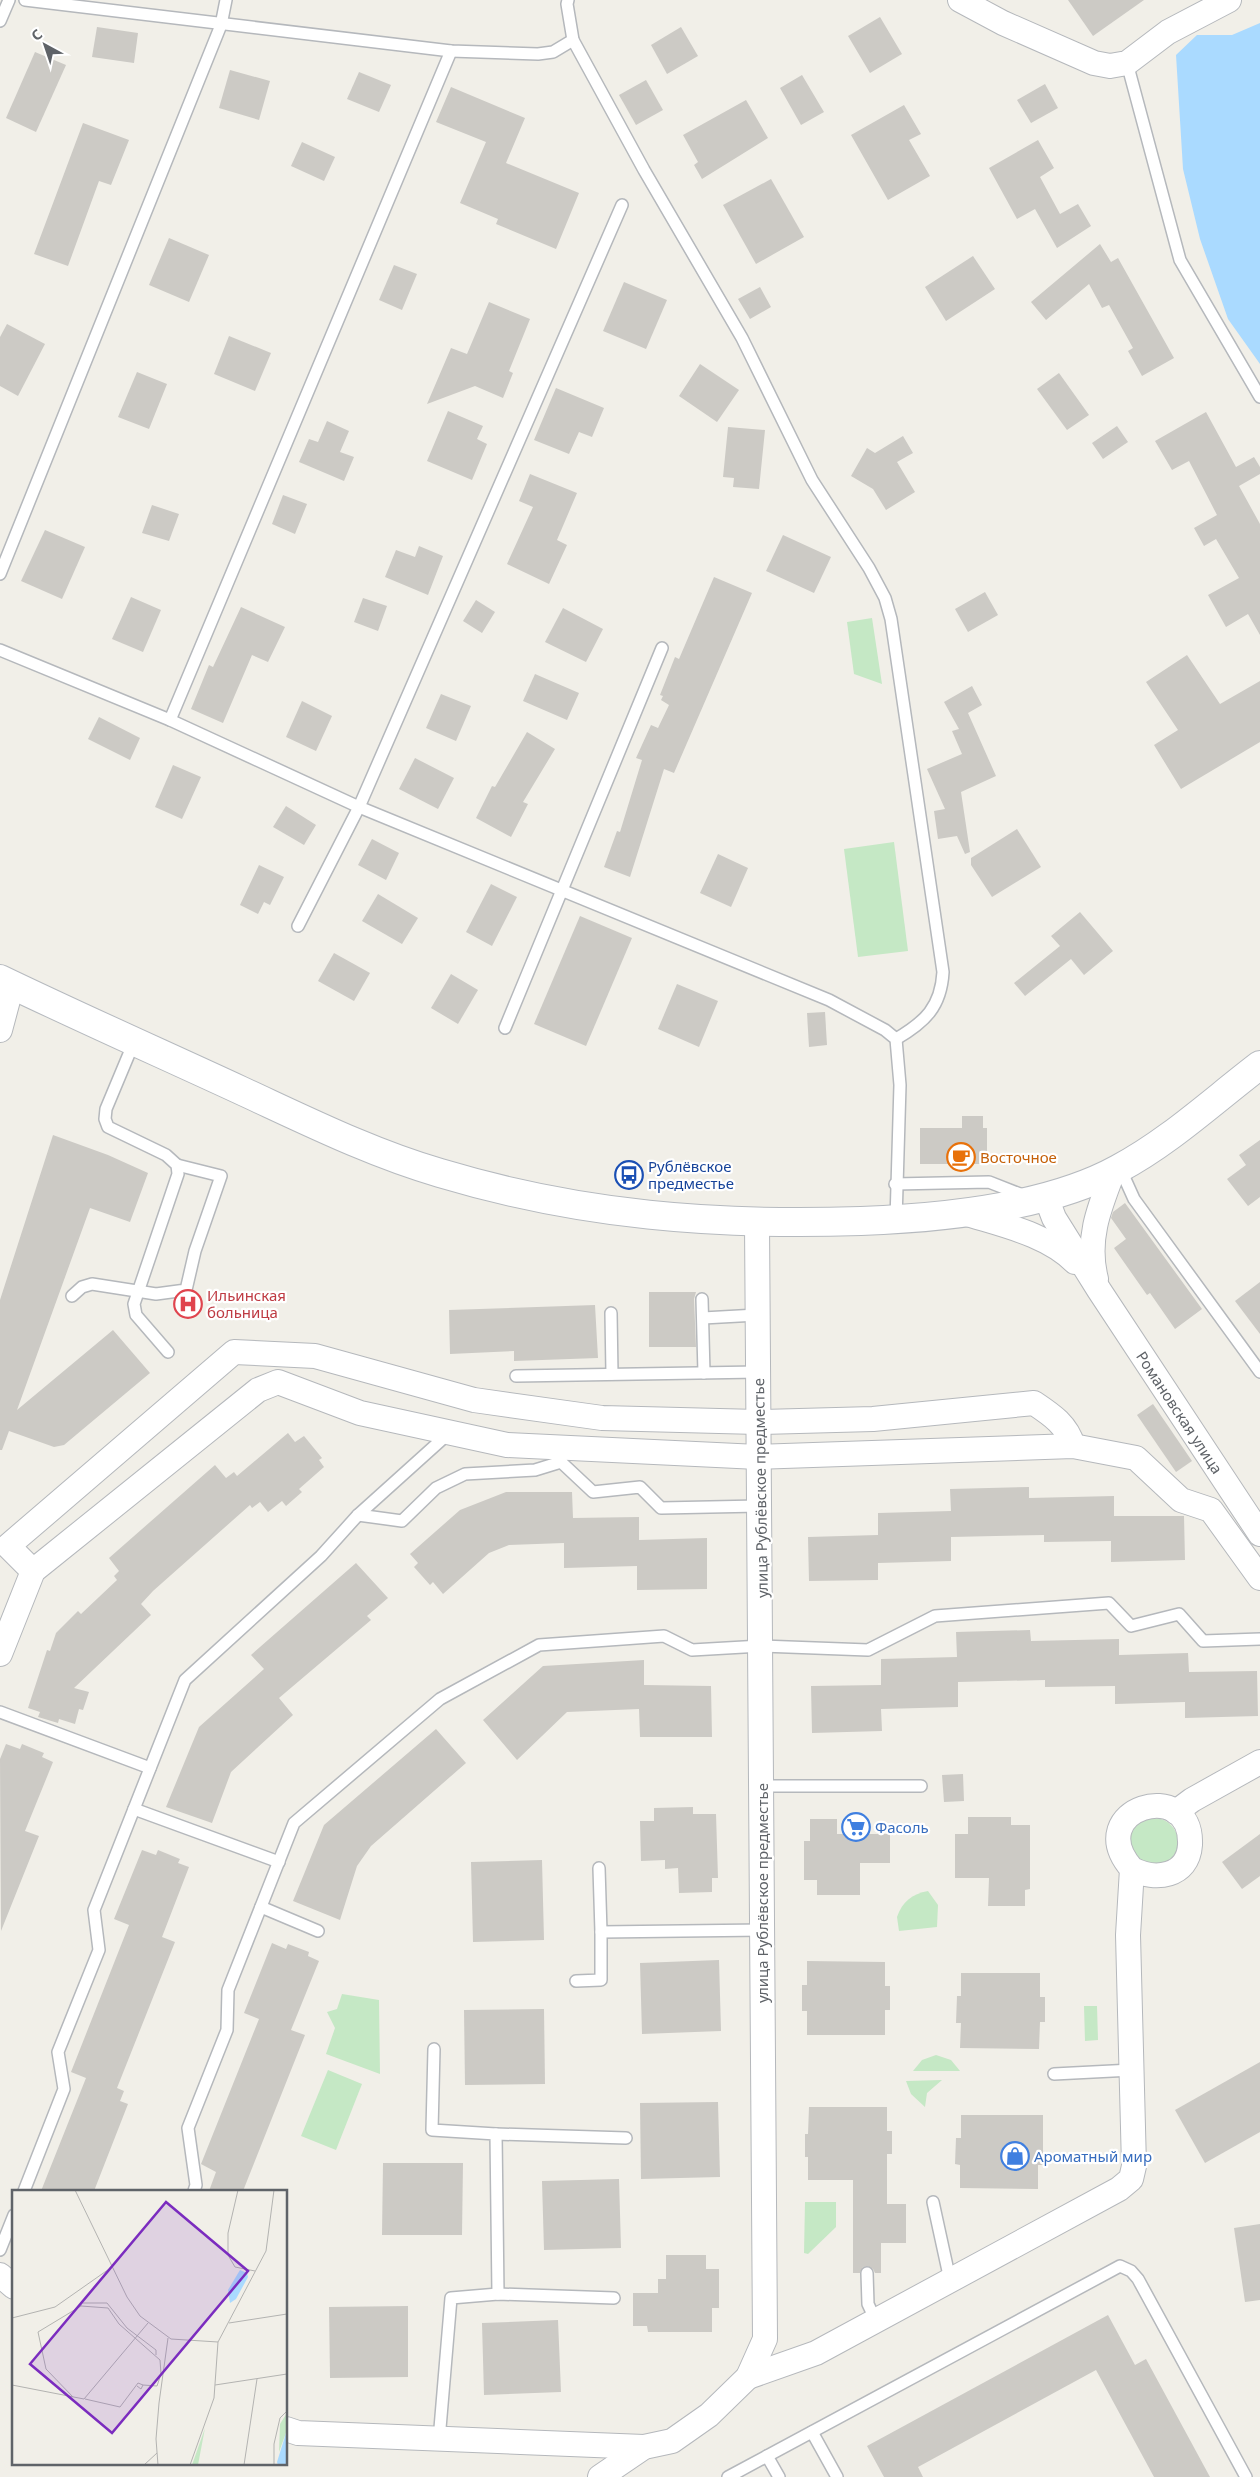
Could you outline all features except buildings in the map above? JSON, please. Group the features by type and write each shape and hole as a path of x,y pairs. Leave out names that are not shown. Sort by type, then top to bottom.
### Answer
{"street":[{"path":"960,0 1003,23 1094,63 1110,66 1127,63 1168,32 1229,0"},
{"path":"0,1030 6,982 314,1124 370,1148 438,1173 540,1199 624,1213 757,1223 896,1220 964,1212 1040,1198 1116,1170 1175,1131 1260,1065"},
{"name":"Романовская улица","path":"1098,1290 1092,1264 1091,1242 1095,1218 1116,1170"},
{"name":"Романовская улица","path":"1040,1198 1098,1290 1260,1534"},
{"name":"Романовская улица","path":"964,1212 1054,1245 1078,1265 1098,1290"},
{"name":"улица Рублёвское предместье","path":"600,2477 644,2447 672,2441 709,2416 748,2378 765,2339 757,1223"},
{"path":"33,1571 4,1544 234,1352 274,1352 315,1356 474,1400 602,1418 758,1422 873,1419 1034,1403 1056,1417 1070,1435 1073,1446"},
{"path":"274,1352 278,1382"},
{"path":"0,1654 33,1571 258,1390 278,1382 360,1412 448,1433 561,1455 758,1457 1073,1446 1136,1458 1182,1500 1211,1510 1260,1578"},
{"path":"1176,1812 1192,1800 1260,1762"},
{"path":"1150,1805 1164,1806 1176,1812 1186,1823 1190,1836 1189,1850 1183,1863 1172,1872 1158,1877 1145,1876 1132,1869 1123,1859 1118,1845 1119,1831 1126,1818 1136,1809 1150,1805"},
{"path":"748,2378 816,2352 1119,2189 1131,2179 1134,2166 1128,1935 1132,1869"},
{"path":"0,2275 12,2285"},
{"path":"288,2430 298,2433 439,2440 644,2447"}],"lane":[{"path":"0,20 9,0"},
{"path":"25,0 221,25 452,51 538,54 553,52 573,40"},
{"path":"0,574 221,25 226,0"},
{"path":"568,0 566,4 573,40 644,170 742,338 812,480 869,568 885,598 891,618 943,972 942,991 931,1012 912,1030 896,1039"},
{"path":"170,720 452,51"},
{"path":"1127,63 1180,260 1260,397"},
{"path":"298,926 359,807 622,205"},
{"path":"505,1028 662,648"},
{"path":"0,650 170,720 359,807 829,1000 885,1030 896,1039 900,1085 895,1184 896,1220"},
{"path":"72,1296 82,1287 92,1284 156,1294 186,1290 196,1251 221,1176 177,1165 166,1154 108,1127 105,1118 106,1109 134,1042"},
{"path":"168,1352 136,1315 134,1304 178,1174 177,1165"},
{"path":"1116,1170 1134,1199 1260,1372"},
{"path":"895,1184 989,1182 1040,1198"},
{"path":"702,1299 704,1373"},
{"path":"611,1313 612,1374"},
{"path":"703,1318 758,1315"},
{"path":"516,1376 758,1372"},
{"path":"24,2190 64,2089 58,2052 99,1950 94,1910 185,1680 321,1556 358,1515 448,1433"},
{"path":"358,1515 402,1521 436,1488 465,1474 535,1470 561,1455 593,1492 640,1487 661,1508 759,1506"},
{"path":"194,2190 196,2185 188,2128 227,2030 228,1990 294,1823 440,1699 539,1645 664,1636 692,1650 761,1646 868,1650 935,1616 1109,1603 1131,1626 1179,1614 1204,1641 1260,1639"},
{"path":"0,1712 150,1768"},
{"path":"762,1786 921,1786"},
{"path":"134,1809 279,1862"},
{"path":"576,1981 601,1980 599,1868"},
{"path":"261,1907 318,1931"},
{"path":"601,1932 763,1930"},
{"path":"434,2049 432,2130 626,2138"},
{"path":"1054,2074 1132,2070"},
{"path":"496,2134 498,2294"},
{"path":"933,2202 950,2280"},
{"path":"0,2250 12,2220"},
{"path":"728,2477 1120,2266 1130,2271 1138,2279 1246,2477"},
{"path":"867,2273 868,2304 876,2320"},
{"path":"439,2440 452,2298 498,2294 614,2298"},
{"path":"812,2432 837,2477"},
{"path":"767,2456 778,2477"}],"green space":[{"path":"872,618 882,684 854,674 847,622"},
{"path":"894,842 908,951 858,957 844,849"},
{"path":"1154,1818 1163,1820 1171,1825 1176,1833 1178,1842 1176,1851 1171,1859 1163,1864 1154,1866 1145,1864 1137,1859 1132,1851 1130,1842 1132,1833 1137,1825 1145,1820"},
{"path":"928,1891 938,1905 937,1927 899,1931 897,1917 902,1907 912,1897"},
{"path":"342,1994 379,2000 380,2074 326,2054 335,2028 327,2012 337,2009"},
{"path":"1084,2006 1097,2006 1098,2040 1085,2041"},
{"path":"936,2055 951,2060 960,2071 913,2071 922,2060"},
{"path":"328,2070 362,2084 336,2150 301,2136"},
{"path":"942,2080 927,2093 925,2107 911,2094 906,2081"},
{"path":"805,2202 836,2202 836,2227 808,2254 804,2253"}],"water":[{"path":"1260,23 1260,364 1228,319 1200,239 1183,169 1176,55 1197,35 1232,35"}],"place":[{"name":"Восточное","path":"961,1157"},
{"name":"Рублёвское предместье","path":"629,1175"},
{"name":"Ильинская больница","path":"188,1304"},
{"name":"Фасоль","path":"856,1827"},
{"name":"Ароматный мир","path":"1015,2156"}]}
